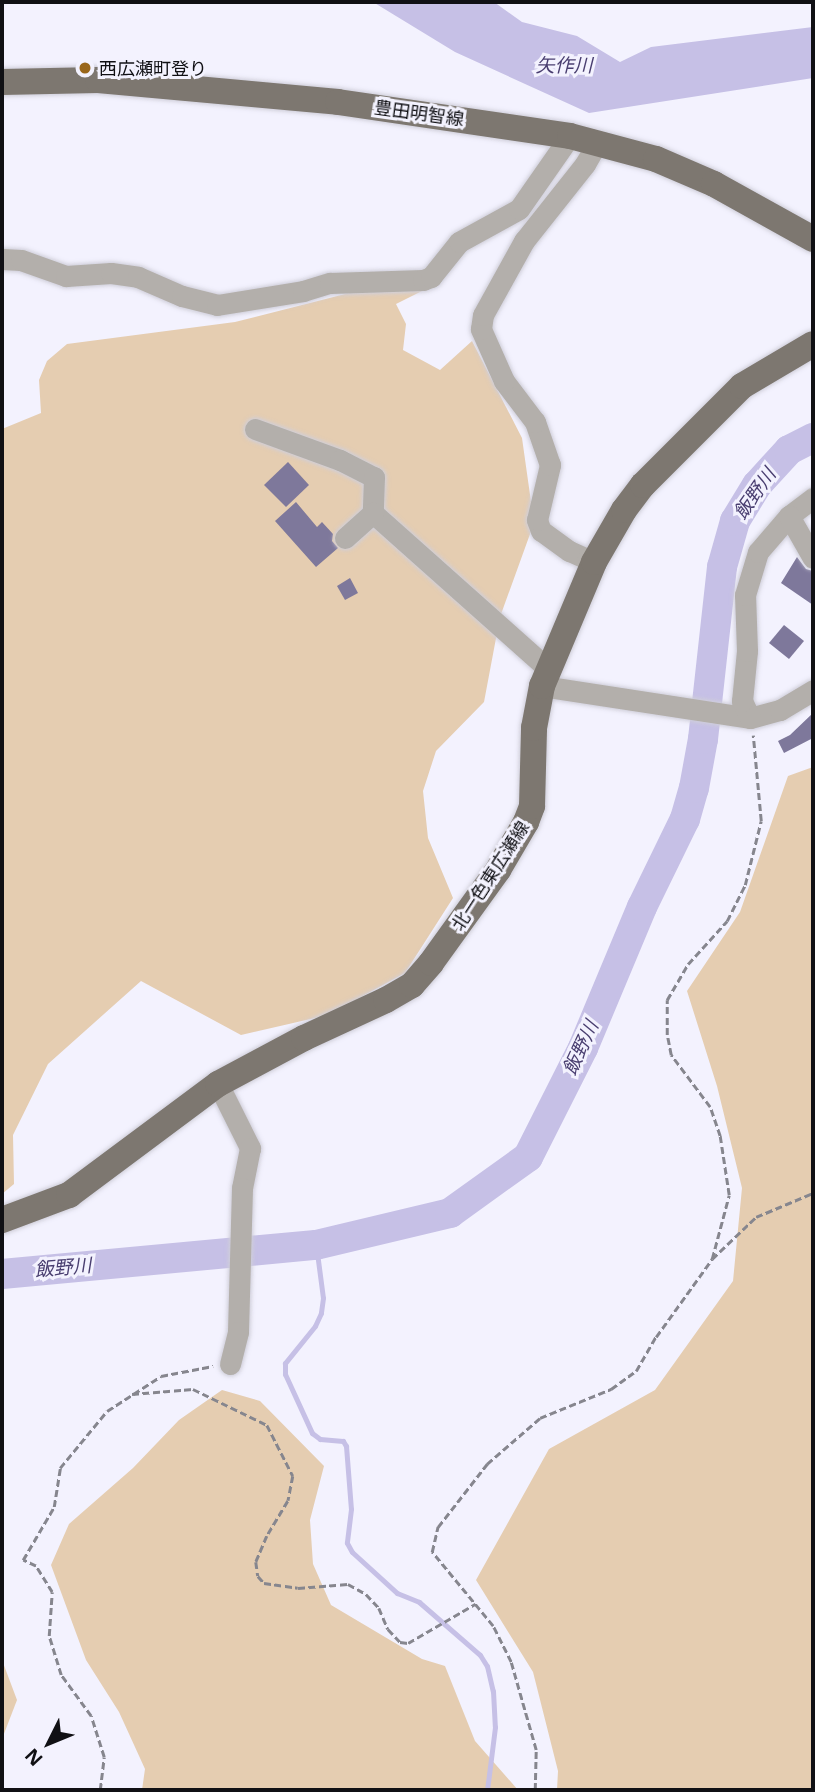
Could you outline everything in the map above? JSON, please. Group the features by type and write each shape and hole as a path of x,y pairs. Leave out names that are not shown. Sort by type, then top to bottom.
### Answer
{"main road":[{"name":"豊田明智線","path":"2,82 98,80 338,102 570,136 656,159 714,184 813,239"},
{"name":"北一色東広瀬線","path":"2,1220 69,1195 218,1084 412,985 431,964 498,870 526,822 532,806 534,728 545,678 594,562 643,485 716,409 741,386 813,344"}],"street":[{"path":"2,259 21,260 66,276 111,273 138,277 182,296 217,305 303,291 330,283 423,280 431,277 460,242 519,209 570,136"},
{"path":"594,562 569,551 541,531 537,520 550,465 535,422 504,381 481,329 483,315 524,241 585,164 597,143"},
{"path":"255,429 340,460 374,477 373,513 345,538"},
{"path":"741,717 747,651 747,583 758,552 789,516 813,498"},
{"path":"373,513 545,678 677,709 741,717 780,710 813,691"},
{"path":"789,516 813,558"},
{"path":"218,1084 250,1148 242,1188 238,1332 230,1364"}],"path":[{"path":"712,1259 729,1195 720,1136 710,1107 671,1055 667,1035 667,1000 688,964 727,921 745,885 753,861 761,821 756,750 741,717"},
{"path":"535,1790 536,1750 511,1662 493,1626 432,1552 438,1527 487,1464 540,1418 611,1389 636,1371 656,1337 712,1259 756,1217 813,1193"},
{"path":"100,1790 104,1757 91,1716 61,1675 49,1636 51,1592 36,1566 23,1560 54,1507 60,1468 107,1411 161,1376 230,1364"},
{"path":"132,1394 193,1389 267,1426 293,1476 288,1501 267,1536 256,1562 258,1576 264,1583 298,1588 348,1584 366,1594 379,1608 388,1629 400,1642 408,1643 475,1604"}],"shaded area":[{"path":"426,289 396,304 406,324 403,350 440,370 472,341 522,438 534,523 500,617 484,702 436,751 423,791 428,838 453,898 405,973 328,1015 241,1035 141,981 48,1064 13,1135 14,1184 2,1194 2,429 41,413 39,380 47,361 67,344 235,322 353,292"},
{"path":"813,767 813,1790 557,1790 558,1771 533,1672 476,1580 549,1449 655,1390 733,1281 742,1188 717,1086 687,991 740,912 788,776"},
{"path":"222,1390 260,1401 324,1466 310,1520 313,1564 331,1605 422,1659 445,1666 475,1741 518,1790 142,1790 145,1769 119,1712 86,1660 51,1565 69,1524 133,1468 179,1420"},
{"path":"2,1660 17,1700 2,1739"}],"water":[{"name":"矢作川","path":"373,2 494,2 522,22 577,36 620,62 651,47 813,27 813,78 589,113 455,52"}],"building":[{"path":"288,462 309,485 286,507 264,485"},
{"path":"296,502 317,527 322,522 333,534 332,541 338,548 316,567 275,521"},
{"path":"797,557 806,569 813,571 813,605 781,583"},
{"path":"350,578 358,593 345,600 337,586"},
{"path":"784,625 804,641 789,659 769,643"},
{"path":"813,713 813,738 784,753 778,741 790,735"}],"waterway":[{"name":"飯野川","path":"2,1274 316,1245 450,1213 528,1157 583,1048 642,907 685,819 703,739 722,567 735,521 757,485 789,450 813,438"},
{"path":"316,1245 323,1298 321,1313 315,1326 285,1363 285,1374 312,1433 320,1439 343,1441 346,1446 351,1509 347,1543 352,1552 397,1593 419,1602 480,1655 487,1666 493,1691 495,1727 487,1790"}],"place":[{"name":"西広瀬町登り","path":"85,68"}]}
